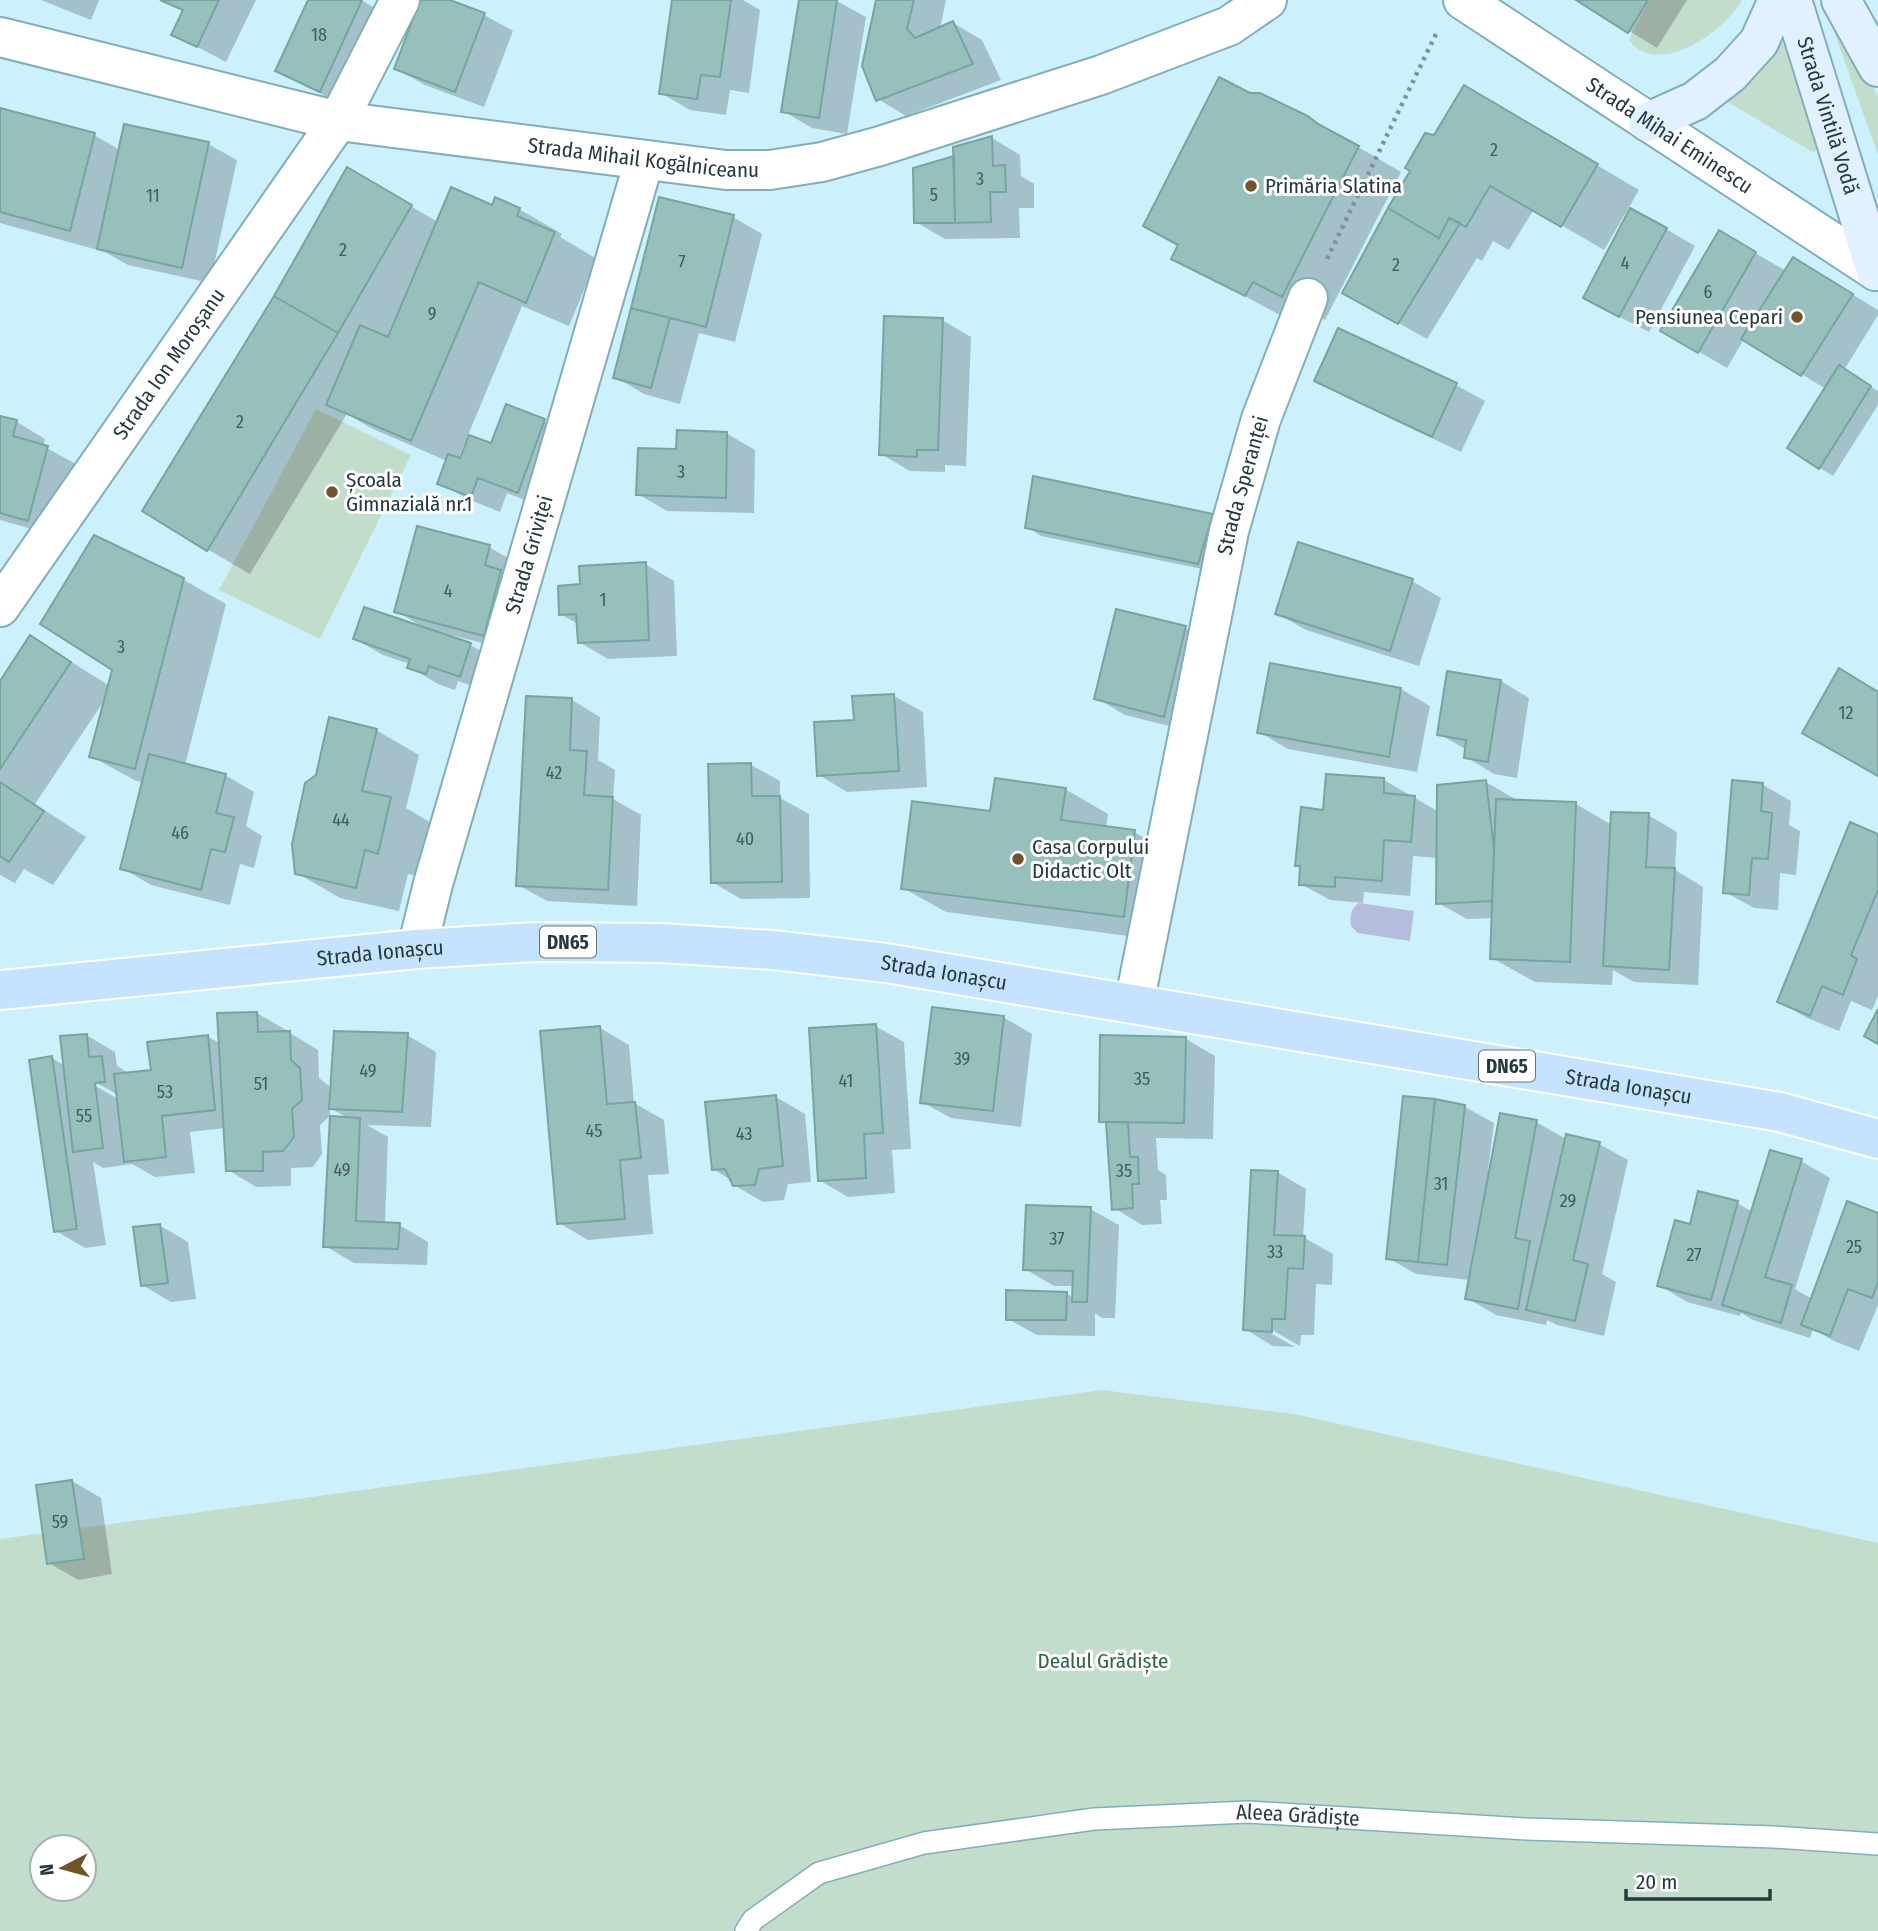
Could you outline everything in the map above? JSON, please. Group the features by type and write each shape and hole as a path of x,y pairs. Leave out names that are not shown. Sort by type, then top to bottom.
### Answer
{"main road":[{"path":"1648,122 1695,101 1730,74 1759,42 1778,0"},
{"name":"Strada Vintilă Vodă","path":"1792,0 1877,270"},
{"path":"1841,0 1878,67"},
{"name":"Strada Ionașcu","path":"0,990 416,949 550,942 660,943 773,950 886,963 1780,1112 1878,1139"}],"street":[{"name":"Strada Ion Moroșanu","path":"0,607 338,121 400,0"},
{"name":"Strada Mihail Kogălniceanu","path":"0,37 338,121 644,161 726,170 770,170 834,159 880,146 1101,75 1229,26 1267,0"},
{"name":"Strada Mihai Eminescu","path":"1452,12 1648,122 1877,270"},
{"name":"Strada Griviței","path":"416,949 644,161"},
{"name":"Strada Speranței","path":"1134,1004 1229,531 1261,419 1308,298"}],"lane":[{"name":"Aleea Grădiște","path":"746,1931 753,1920 819,1873 924,1843 1094,1819 1248,1812 1527,1829 1774,1837 1878,1844"}],"path":[{"path":"1308,298 1452,12"}],"green space":[{"path":"1649,0 1742,0 1722,25 1707,37 1673,53 1657,55 1642,51 1629,40"},
{"path":"1833,19 1878,96 1878,155 1831,23"},
{"path":"1774,41 1783,43 1817,148 1814,153 1716,95"},
{"path":"316,409 411,455 320,639 219,590"},
{"name":"Dealul Grădiște","path":"1102,1390 1294,1414 1878,1543 1878,1931 0,1931 0,1539"}],"water":[{"path":"1359,903 1414,911 1410,941 1358,933 1351,926 1351,919 1352,910"}],"building":[{"path":"160,0 219,0 197,47 171,35 183,10"},
{"path":"308,0 362,0 320,92 275,71"},
{"path":"420,0 450,0 485,13 455,92 394,69"},
{"path":"672,0 731,0 720,77 701,75 697,99 659,94"},
{"path":"799,0 837,0 819,118 781,112"},
{"path":"876,0 914,0 907,29 915,38 953,21 973,64 876,101 862,66"},
{"path":"1576,0 1648,0 1628,33"},
{"name":"Primăria Slatina","path":"1219,77 1250,93 1260,93 1308,116 1359,146 1282,297 1253,282 1245,296 1171,259 1178,245 1143,226"},
{"path":"1464,85 1598,164 1561,227 1490,186 1466,227 1449,218 1439,238 1388,208 1410,171 1405,168 1425,133 1434,135"},
{"path":"0,108 95,133 70,231 0,212"},
{"path":"124,124 209,142 182,268 97,249"},
{"path":"992,136 993,166 1005,165 1006,192 990,192 991,222 955,223 953,147"},
{"path":"954,156 955,223 914,223 913,168"},
{"path":"347,167 412,205 338,333 274,296"},
{"path":"451,187 492,205 495,197 520,208 517,216 555,232 526,303 479,282 411,441 326,405 360,325 388,337"},
{"path":"659,197 734,215 706,327 631,308"},
{"path":"1388,208 1439,238 1449,218 1460,223 1398,324 1342,293"},
{"path":"1630,208 1667,228 1619,317 1583,298"},
{"path":"1719,230 1756,252 1698,353 1660,331"},
{"name":"Pensiunea Cepari","path":"1793,257 1853,294 1801,376 1741,339"},
{"path":"274,296 338,333 207,551 142,511"},
{"path":"631,308 670,318 651,388 613,378"},
{"path":"884,316 943,318 938,450 917,450 917,457 879,455"},
{"path":"1338,328 1457,383 1432,437 1314,381"},
{"path":"1839,365 1871,386 1819,469 1787,448"},
{"path":"506,404 545,419 518,493 478,478 471,497 437,484 448,454 460,458 469,435 491,443"},
{"path":"0,416 17,420 13,436 48,446 28,521 0,513"},
{"path":"677,430 727,432 726,498 636,495 638,448 676,449"},
{"path":"1033,476 1213,514 1198,564 1025,528"},
{"path":"417,526 490,545 485,565 501,570 484,636 394,612"},
{"path":"94,535 184,578 135,769 89,757 112,670 40,624"},
{"path":"1298,542 1413,579 1390,651 1275,614"},
{"path":"646,562 649,640 578,643 576,614 559,615 558,586 580,584 579,566"},
{"path":"364,607 471,643 460,677 429,666 426,674 407,668 410,659 353,639"},
{"path":"1116,609 1186,626 1164,717 1094,699"},
{"path":"30,635 71,662 0,769 0,681"},
{"path":"1270,663 1401,688 1389,757 1257,733"},
{"path":"1839,668 1878,692 1878,776 1802,733"},
{"path":"1447,671 1501,680 1488,762 1464,758 1466,740 1437,735"},
{"path":"894,694 899,771 817,776 814,722 854,720 852,696"},
{"path":"526,696 572,698 570,750 587,751 584,795 613,797 608,890 516,886"},
{"path":"329,717 377,729 362,791 391,797 378,854 365,850 356,888 295,874 292,844 305,783 316,775"},
{"path":"149,754 226,774 216,813 234,817 225,852 211,849 201,890 120,869"},
{"path":"751,763 752,796 780,796 782,882 711,883 708,764"},
{"path":"1326,774 1384,778 1384,793 1415,796 1411,842 1384,840 1382,881 1335,877 1335,887 1299,885 1300,866 1295,866 1301,807 1323,810"},
{"name":"Casa Corpului Didactic Olt","path":"995,778 1066,788 1061,820 1135,830 1124,917 901,889 912,801 990,811"},
{"path":"1486,780 1494,849 1492,901 1436,904 1437,785"},
{"path":"1732,780 1763,783 1761,811 1772,813 1768,859 1752,858 1749,895 1723,893"},
{"path":"0,782 44,811 9,862 0,856"},
{"path":"1496,799 1576,802 1570,962 1490,959"},
{"path":"1611,812 1649,813 1646,867 1675,868 1669,970 1603,966"},
{"path":"1850,822 1878,834 1878,890 1851,955 1857,959 1843,995 1822,986 1810,1016 1777,1002"},
{"path":"932,1007 1004,1016 993,1111 920,1103"},
{"path":"1878,1009 1878,1044 1864,1036"},
{"path":"257,1012 258,1032 290,1031 291,1060 300,1068 302,1100 292,1109 294,1137 283,1151 263,1152 263,1171 226,1171 217,1013"},
{"path":"876,1024 883,1133 864,1134 866,1178 818,1181 809,1028"},
{"path":"600,1026 607,1104 635,1102 641,1158 620,1160 625,1219 557,1224 540,1031"},
{"path":"334,1031 408,1033 402,1112 329,1109"},
{"path":"87,1034 89,1057 102,1056 105,1082 95,1083 103,1148 73,1152 60,1036"},
{"path":"208,1035 215,1110 162,1116 166,1157 124,1162 114,1074 151,1070 147,1042"},
{"path":"1100,1035 1186,1037 1184,1123 1099,1122"},
{"path":"52,1056 77,1229 54,1232 29,1060"},
{"path":"776,1095 783,1166 759,1169 755,1185 733,1186 725,1169 712,1170 705,1102"},
{"path":"1403,1096 1435,1099 1418,1262 1386,1259"},
{"path":"1435,1099 1465,1105 1447,1265 1418,1262"},
{"path":"1500,1113 1537,1120 1515,1238 1530,1241 1518,1309 1465,1299"},
{"path":"330,1116 360,1118 356,1221 400,1223 398,1249 323,1247"},
{"path":"1106,1122 1128,1122 1130,1157 1138,1157 1139,1184 1132,1184 1133,1208 1112,1210"},
{"path":"1566,1134 1600,1142 1573,1260 1588,1264 1575,1321 1526,1310"},
{"path":"1770,1150 1802,1159 1765,1277 1792,1285 1781,1323 1722,1305"},
{"path":"1251,1170 1278,1171 1274,1235 1305,1236 1303,1269 1288,1268 1285,1319 1272,1319 1272,1332 1243,1330"},
{"path":"1698,1191 1738,1201 1711,1300 1657,1286 1675,1220 1690,1224"},
{"path":"1847,1201 1878,1213 1878,1282 1872,1298 1848,1289 1830,1336 1801,1325"},
{"path":"1026,1205 1091,1207 1087,1302 1072,1302 1073,1271 1023,1270"},
{"path":"160,1224 168,1283 141,1286 133,1227"},
{"path":"1006,1290 1067,1292 1066,1320 1006,1320"},
{"path":"72,1480 84,1559 47,1564 36,1485"}],"place":[{"name":"Primăria Slatina","path":"1251,186"},
{"name":"Pensiunea Cepari","path":"1797,317"},
{"name":"Școala Gimnazială nr.1","path":"332,492"},
{"name":"Casa Corpului Didactic Olt","path":"1018,859"}]}
